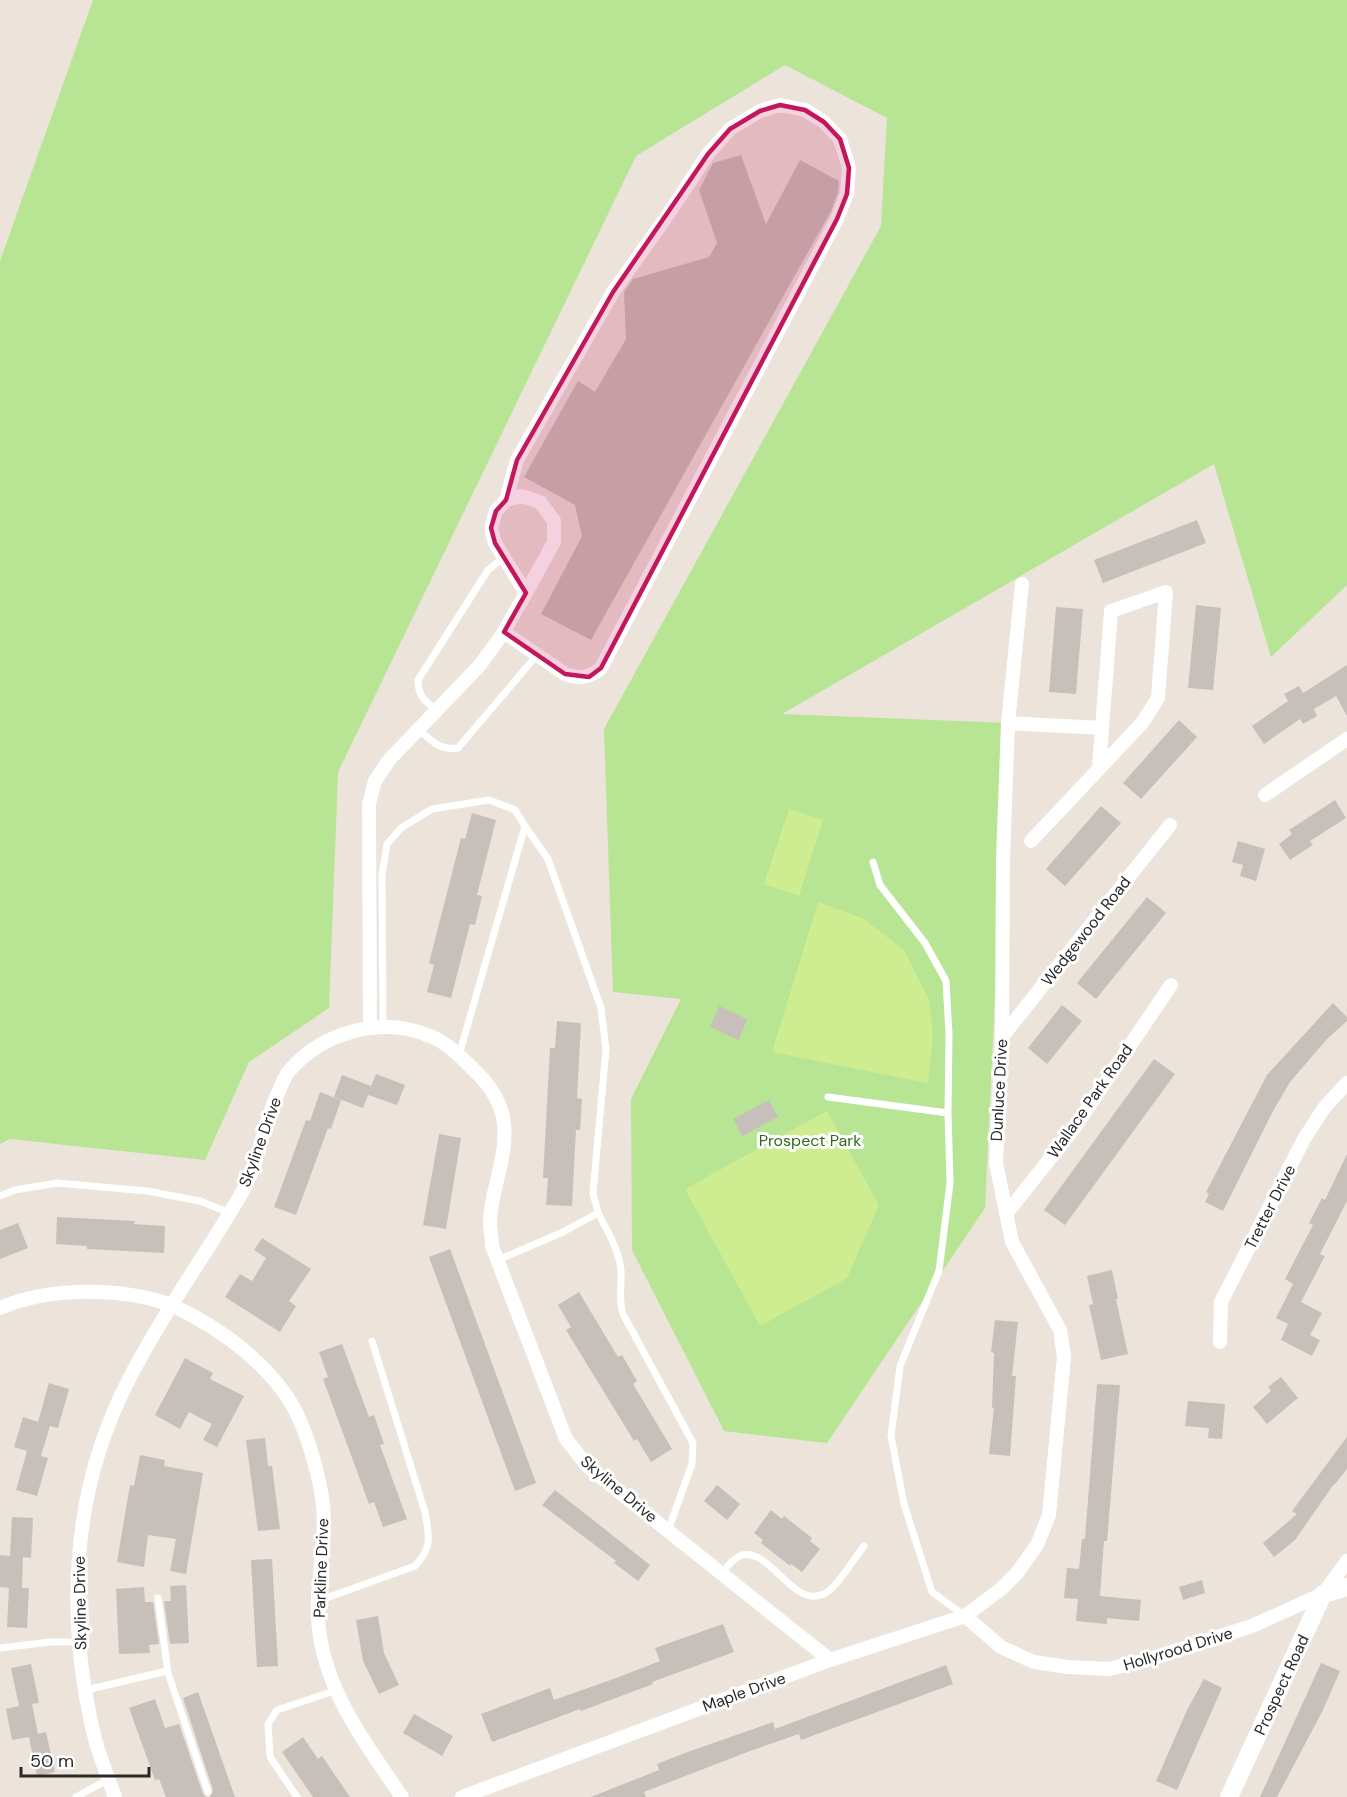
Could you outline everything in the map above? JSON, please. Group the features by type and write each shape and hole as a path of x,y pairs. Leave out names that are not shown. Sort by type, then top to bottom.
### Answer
{"street":[{"path":"504,632 565,674 590,677 601,668 837,219 847,194 849,168 840,138 824,122 805,110 780,105 760,111 730,129 708,154 665,219 612,292 518,460 506,500 496,511 491,528 495,543 526,593"},
{"path":"377,1027 369,804 375,782 389,760 480,665 504,632 554,542 554,520 540,502 521,496 506,500"},
{"name":"Dunluce Drive","path":"1017,1573 1037,1545 1049,1515 1064,1356 1060,1330 1012,1242 996,1163 1002,1037 1003,860 1008,723 1022,584"},
{"path":"1031,841 1142,723 1158,698 1166,592 1111,611 1099,768"},
{"path":"1008,723 1102,728"},
{"path":"1264,795 1347,739"},
{"name":"Wedgewood Road","path":"1002,1037 1170,825"},
{"name":"Wallace Park Road","path":"1006,1214 1072,1131 1171,985"},
{"name":"Skyline Drive","path":"115,1797 95,1738 86,1690 77,1613 78,1555 89,1486 104,1438 126,1385 170,1304 243,1193 260,1149 271,1107 288,1071 315,1048 351,1031 389,1026 431,1036 459,1055 488,1083 503,1116 505,1148 490,1221 492,1246 566,1439 588,1467 830,1660"},
{"name":"Tretter Drive","path":"1220,1341 1221,1302 1304,1139 1324,1108 1347,1083"},
{"name":"Parkline Drive","path":"0,1308 18,1300 78,1291 131,1295 170,1304 211,1326 258,1361 289,1400 310,1446 322,1498 324,1546 318,1601 320,1636 337,1690 350,1720 402,1797"},
{"name":"Hollyrood Drive","path":"965,1616 1001,1647 1034,1662 1109,1670 1252,1626 1323,1594 1347,1562"},
{"name":"Maple Drive","path":"462,1797 830,1660 965,1616 1001,1589 1017,1573"},
{"path":"1323,1594 1347,1587"},
{"name":"Prospect Road","path":"1229,1797 1323,1594"}],"lane":[{"path":"436,710 421,697 418,680 489,570 504,557"},
{"path":"418,729 439,747 447,750 458,748 537,655"},
{"path":"377,1027 382,875 387,844 401,828 432,808 489,800 515,810 548,859 601,1008 606,1049 593,1193 598,1214 617,1254 621,1270 619,1300 623,1314 693,1443 692,1464 668,1530"},
{"path":"459,1055 525,826"},
{"path":"873,862 880,885 925,943 946,981 949,1034 950,1183 939,1271 900,1366 891,1436 904,1504 932,1592 965,1616"},
{"path":"828,1097 948,1113"},
{"path":"0,1196 15,1190 57,1183 147,1191 200,1200 230,1212"},
{"path":"498,1260 598,1214"},
{"path":"318,1601 415,1566 426,1555 429,1536 425,1512 372,1341"},
{"path":"722,1574 732,1561 742,1555 754,1555 804,1595 817,1596 830,1590 864,1546"},
{"path":"158,1598 167,1671 208,1792"},
{"path":"0,1648 50,1642 80,1642"},
{"path":"86,1690 167,1671"},
{"path":"297,1797 270,1757 268,1724 278,1710 337,1690"},
{"path":"76,1797 109,1779"}],"highlighted area":[{"path":"780,105 805,110 824,122 840,139 849,168 847,194 837,219 601,668 589,677 565,674 504,632 526,593 495,543 491,528 496,511 506,500 517,460 613,292 708,154 730,129 760,111"}],"green space":[{"name":"Prospect Park","path":"93,0 1347,0 1347,585 1271,657 1214,464 782,714 1008,723 985,1208 827,1443 724,1431 632,1250 631,1099 681,999 613,992 604,729 881,226 887,118 785,65 636,156 338,772 329,1008 249,1062 205,1160 10,1139 0,1144 0,261"},
{"path":"789,809 823,820 799,896 764,884"},
{"path":"818,902 862,918 904,950 929,1000 933,1037 928,1083 772,1052"},
{"name":"Prospect Park","path":"827,1111 879,1205 847,1278 760,1326 685,1189"}],"building":[{"path":"741,155 766,224 800,160 839,181 838,192 831,211 591,640 541,614 582,536 575,505 524,477 578,381 595,392 626,339 624,292 633,279 709,257 717,243 699,190 713,163"},
{"path":"1197,520 1206,543 1103,583 1094,560"},
{"path":"1196,605 1221,608 1213,690 1188,688"},
{"path":"1056,607 1083,609 1076,694 1049,692"},
{"path":"1347,665 1347,716 1336,696 1314,709 1317,716 1303,724 1300,719 1264,744 1252,726 1288,701 1284,694 1299,686 1303,693"},
{"path":"1179,720 1197,737 1141,799 1123,783"},
{"path":"1335,800 1346,818 1310,841 1313,845 1290,860 1279,844 1292,834 1289,830"},
{"path":"1101,806 1121,823 1065,886 1046,869"},
{"path":"472,813 496,820 477,895 482,896 475,925 470,924 451,998 427,992 434,965 429,963 461,838 465,839"},
{"path":"1238,841 1265,849 1256,881 1240,876 1243,865 1232,862"},
{"path":"1147,897 1166,913 1096,999 1077,983"},
{"path":"1333,1003 1347,1017 1347,1021 1327,1039 1290,1082 1223,1211 1205,1202 1209,1194 1206,1192 1267,1075"},
{"path":"1062,1005 1082,1021 1047,1064 1028,1048"},
{"path":"719,1006 747,1019 739,1040 710,1027"},
{"path":"557,1021 581,1023 577,1098 582,1099 580,1130 576,1130 572,1206 546,1205 548,1178 543,1178 550,1048 555,1048"},
{"path":"1154,1059 1175,1074 1065,1225 1044,1210"},
{"path":"376,1074 405,1085 397,1105 368,1095 363,1108 334,1097 342,1075 371,1086 369,1091"},
{"path":"320,1092 341,1100 331,1129 328,1128 296,1215 274,1207 306,1120 310,1121"},
{"path":"769,1100 778,1117 742,1136 733,1119"},
{"path":"439,1134 461,1138 446,1229 423,1225"},
{"path":"1347,1154 1347,1201 1320,1254 1325,1256 1301,1302 1322,1313 1310,1335 1320,1340 1312,1356 1281,1340 1288,1324 1276,1318 1293,1284 1285,1279 1313,1225 1309,1223 1322,1198 1325,1200"},
{"path":"57,1217 135,1221 134,1224 165,1226 164,1253 87,1249 87,1246 56,1244"},
{"path":"18,1223 28,1248 0,1259 0,1230"},
{"path":"262,1238 311,1269 289,1301 296,1306 280,1332 225,1297 240,1274 252,1281 266,1258 254,1250"},
{"path":"450,1249 536,1483 515,1491 429,1257"},
{"path":"1112,1270 1128,1354 1101,1360 1089,1305 1093,1304 1087,1276"},
{"path":"579,1292 618,1357 622,1355 637,1381 633,1384 672,1449 651,1462 637,1439 634,1441 566,1330 571,1327 558,1305"},
{"path":"995,1320 1018,1322 1012,1376 1016,1376 1010,1456 989,1454 994,1408 992,1408 994,1353 991,1352"},
{"path":"342,1344 369,1417 374,1415 384,1444 380,1445 407,1519 383,1527 374,1502 369,1504 323,1379 328,1377 319,1352"},
{"path":"185,1358 213,1373 210,1379 244,1396 217,1447 203,1440 212,1424 189,1412 180,1429 155,1415"},
{"path":"1281,1377 1298,1398 1267,1424 1253,1407 1271,1391 1268,1387"},
{"path":"49,1383 69,1389 58,1428 50,1426 41,1456 48,1458 37,1496 16,1490 27,1451 14,1447 23,1417 38,1422"},
{"path":"1097,1384 1120,1385 1100,1596 1141,1600 1139,1621 1107,1618 1107,1624 1076,1621 1078,1599 1064,1598 1067,1568 1079,1569 1082,1539 1085,1539"},
{"path":"1188,1401 1225,1404 1222,1439 1208,1438 1209,1428 1185,1426"},
{"path":"1347,1437 1347,1469 1295,1540 1274,1557 1263,1543 1297,1514 1292,1511"},
{"path":"265,1438 268,1466 272,1466 280,1529 258,1531 246,1440"},
{"path":"140,1455 165,1460 164,1466 203,1473 186,1574 170,1571 176,1539 148,1535 144,1567 117,1562 130,1485 134,1486"},
{"path":"717,1485 740,1504 727,1520 704,1501"},
{"path":"555,1490 650,1565 638,1581 614,1563 616,1561 542,1505"},
{"path":"771,1510 782,1519 784,1516 812,1538 810,1541 820,1549 802,1572 791,1564 790,1566 761,1543 763,1540 754,1533"},
{"path":"12,1517 33,1518 31,1558 23,1557 22,1588 29,1588 27,1628 7,1627 9,1588 0,1587 0,1555 10,1556"},
{"path":"272,1559 278,1666 257,1667 251,1560"},
{"path":"1202,1580 1205,1593 1183,1600 1179,1587"},
{"path":"186,1585 189,1643 170,1644 164,1601 171,1601 170,1586"},
{"path":"144,1587 145,1602 153,1602 159,1644 149,1645 150,1653 119,1654 116,1589"},
{"path":"378,1616 384,1653 399,1685 379,1694 363,1661 356,1620"},
{"path":"723,1624 734,1652 581,1711 580,1709 492,1742 481,1714 550,1688 554,1700 619,1677 660,1661 655,1648"},
{"path":"1321,1663 1340,1671 1323,1710 1277,1797 1260,1797"},
{"path":"31,1664 39,1703 32,1704 38,1734 46,1732 55,1772 37,1776 29,1737 12,1740 6,1709 19,1706 11,1668"},
{"path":"946,1665 953,1684 801,1740 799,1734 750,1751 644,1792 646,1797 591,1797 659,1770 657,1764 685,1753 773,1722 775,1729"},
{"path":"1204,1679 1222,1688 1177,1790 1156,1781 1187,1710"},
{"path":"198,1692 235,1797 210,1797 213,1790 183,1698"},
{"path":"155,1699 165,1728 179,1724 206,1797 166,1797 159,1779 155,1780 129,1708"},
{"path":"414,1714 453,1736 442,1756 403,1733"},
{"path":"303,1737 318,1759 322,1756 350,1797 313,1797 282,1752"}]}
